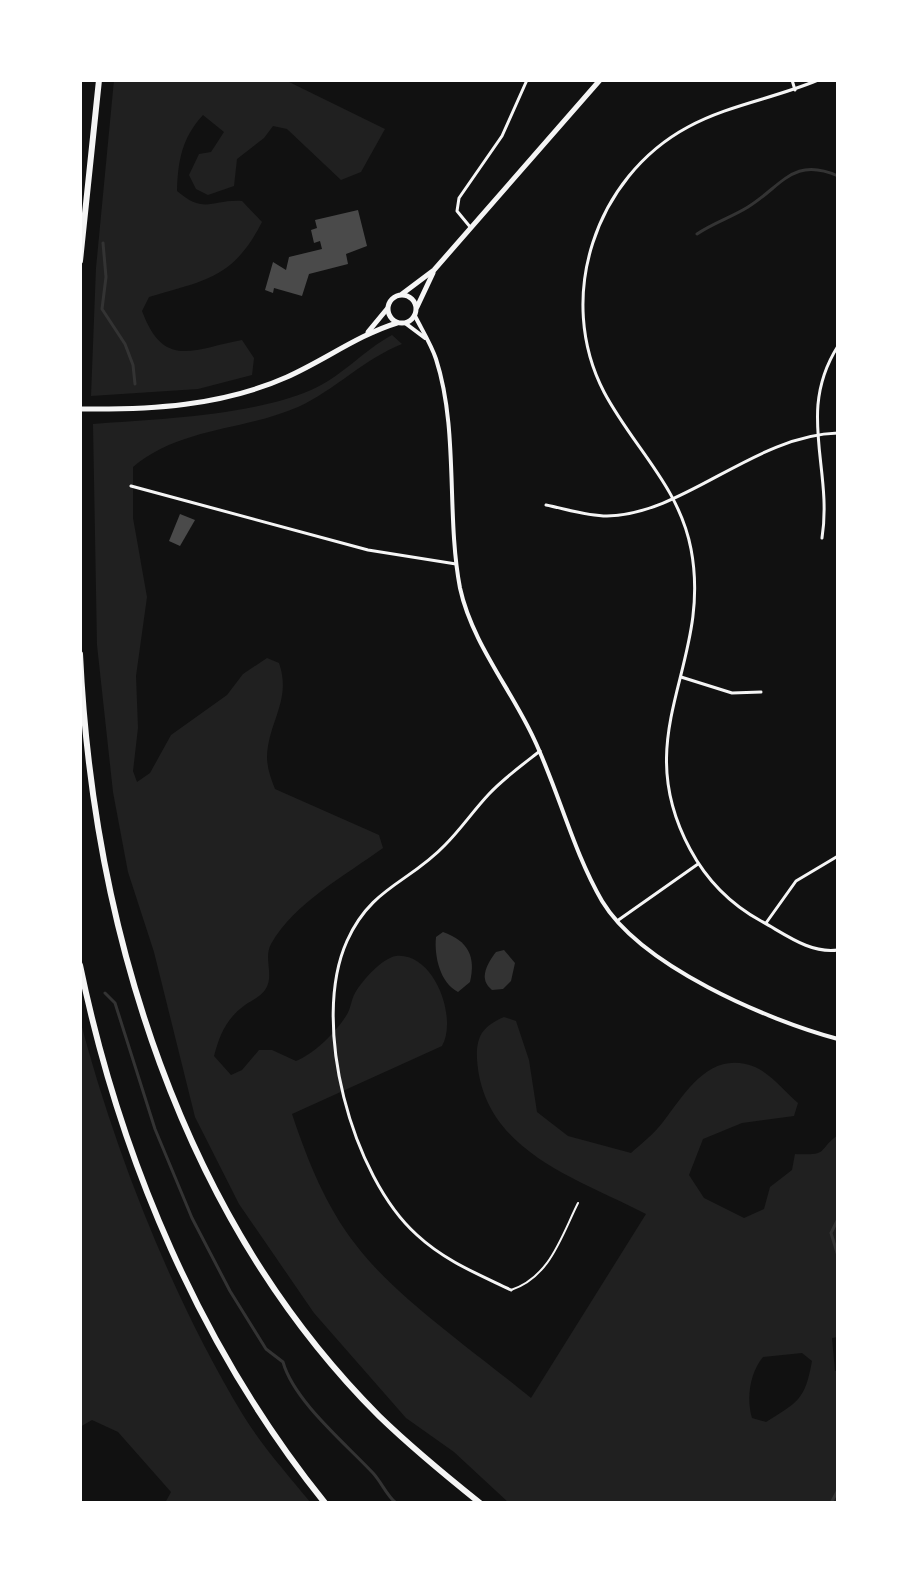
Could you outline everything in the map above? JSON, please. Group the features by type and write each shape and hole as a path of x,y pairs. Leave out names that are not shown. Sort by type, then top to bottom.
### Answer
{"highway":[{"path":"80,261 99,80"},
{"path":"80,654 93,795 116,914 148,1024 188,1135 242,1240 298,1321 377,1414 480,1503"},
{"path":"80,965 127,1136 180,1267 251,1402 325,1503"}],"main road":[{"path":"367,332 393,298 434,270 600,80"},
{"path":"80,409 171,407 232,395 284,378 367,332 405,323 415,316 434,270"},
{"path":"402,294 412,298 417,308"},
{"path":"388,308 389,315 397,323"}],"street":[{"path":"471,228 457,211 459,198 498,143 527,80"},
{"path":"792,80 795,90"},
{"path":"818,80 706,118 655,148 615,194 589,256 583,314 597,377 616,413 654,463 673,496 687,533 696,594 692,631 667,732 666,780 675,816 698,864 732,901 766,923 819,950 838,950"},
{"path":"415,316 436,360 443,395 456,564 472,626 540,751 596,888 617,921 639,944 661,958 755,1010 797,1028 838,1039"},
{"path":"405,323 427,340"},
{"path":"822,538 826,497 816,434 817,393 838,346"},
{"path":"546,505 608,516 638,511 782,444 816,434 838,433"},
{"path":"131,486 368,550 456,564"},
{"path":"681,677 732,693 761,692"},
{"path":"511,1290 462,1268 417,1236 383,1192 367,1161 341,1085 334,1040 335,1001 347,942 369,905 383,890 444,847 502,781 540,751"},
{"path":"766,923 796,881 838,856"},
{"path":"617,921 698,864"}],"lane":[{"path":"511,1290 525,1285 544,1271 578,1203"}],"shaded area":[{"path":"114,80 285,80 385,129 361,172 341,180 287,129 273,126 264,138 237,159 234,186 208,195 196,189 189,175 199,154 211,152 224,132 203,115 190,132 180,159 177,191 202,204 242,201 262,222 251,241 228,266 202,281 149,297 142,311 160,342 170,348 195,350 242,340 254,358 252,375 198,389 91,396 96,268"},
{"path":"392,335 402,344 298,407 171,444 133,467 133,518 147,597 136,676 138,728 133,771 137,782 150,773 171,735 227,695 243,674 267,658 279,663 283,688 268,744 268,769 275,789 379,835 383,848 322,891 281,929 269,950 268,985 228,1021 214,1056 231,1075 242,1070 259,1050 272,1050 296,1061 303,1058 336,1029 348,1013 358,988 379,965 396,956 421,964 431,975 444,1004 447,1020 442,1046 292,1114 318,1182 335,1215 356,1245 415,1305 531,1398 646,1214 563,1173 514,1139 496,1117 483,1091 477,1059 482,1033 504,1017 516,1021 529,1060 537,1112 568,1136 631,1153 652,1134 690,1087 712,1069 739,1063 766,1074 798,1103 794,1116 742,1123 703,1139 689,1175 704,1198 744,1218 764,1209 770,1187 792,1170 795,1154 818,1153 838,1135 838,1337 832,1338 835,1371 838,1371 838,1503 509,1503 454,1452 406,1418 314,1313 239,1204 195,1117 154,952 128,872 113,792 97,645 93,424 204,415 287,399 322,385","holes":["802,1353 812,1361 803,1392 793,1404 766,1422 752,1418 750,1386 763,1357"]},
{"path":"443,932 459,940 471,957 470,982 458,992 443,976 437,960 436,937"},
{"path":"504,950 515,963 511,981 503,989 492,990 485,981 485,971 496,952"},
{"path":"80,1020 128,1172 192,1322 250,1427 311,1503 165,1503 171,1492 118,1432 92,1420 80,1427"}],"building":[{"path":"358,210 367,246 346,254 348,264 309,274 302,296 274,288 273,293 265,290 273,262 286,270 289,257 322,249 320,241 314,243 311,230 317,228 315,220"},
{"path":"180,514 195,520 180,546 169,541"}],"waterway":[{"path":"697,234 748,207 799,171 810,169 838,176"},
{"path":"103,243 106,277 102,309 125,344 133,365 135,384"},
{"path":"105,993 115,1003 155,1129 192,1218 230,1291 266,1349 283,1362 298,1392 373,1473 396,1503"},
{"path":"838,1219 831,1233 838,1256"},
{"path":"831,1503 838,1490"}]}
